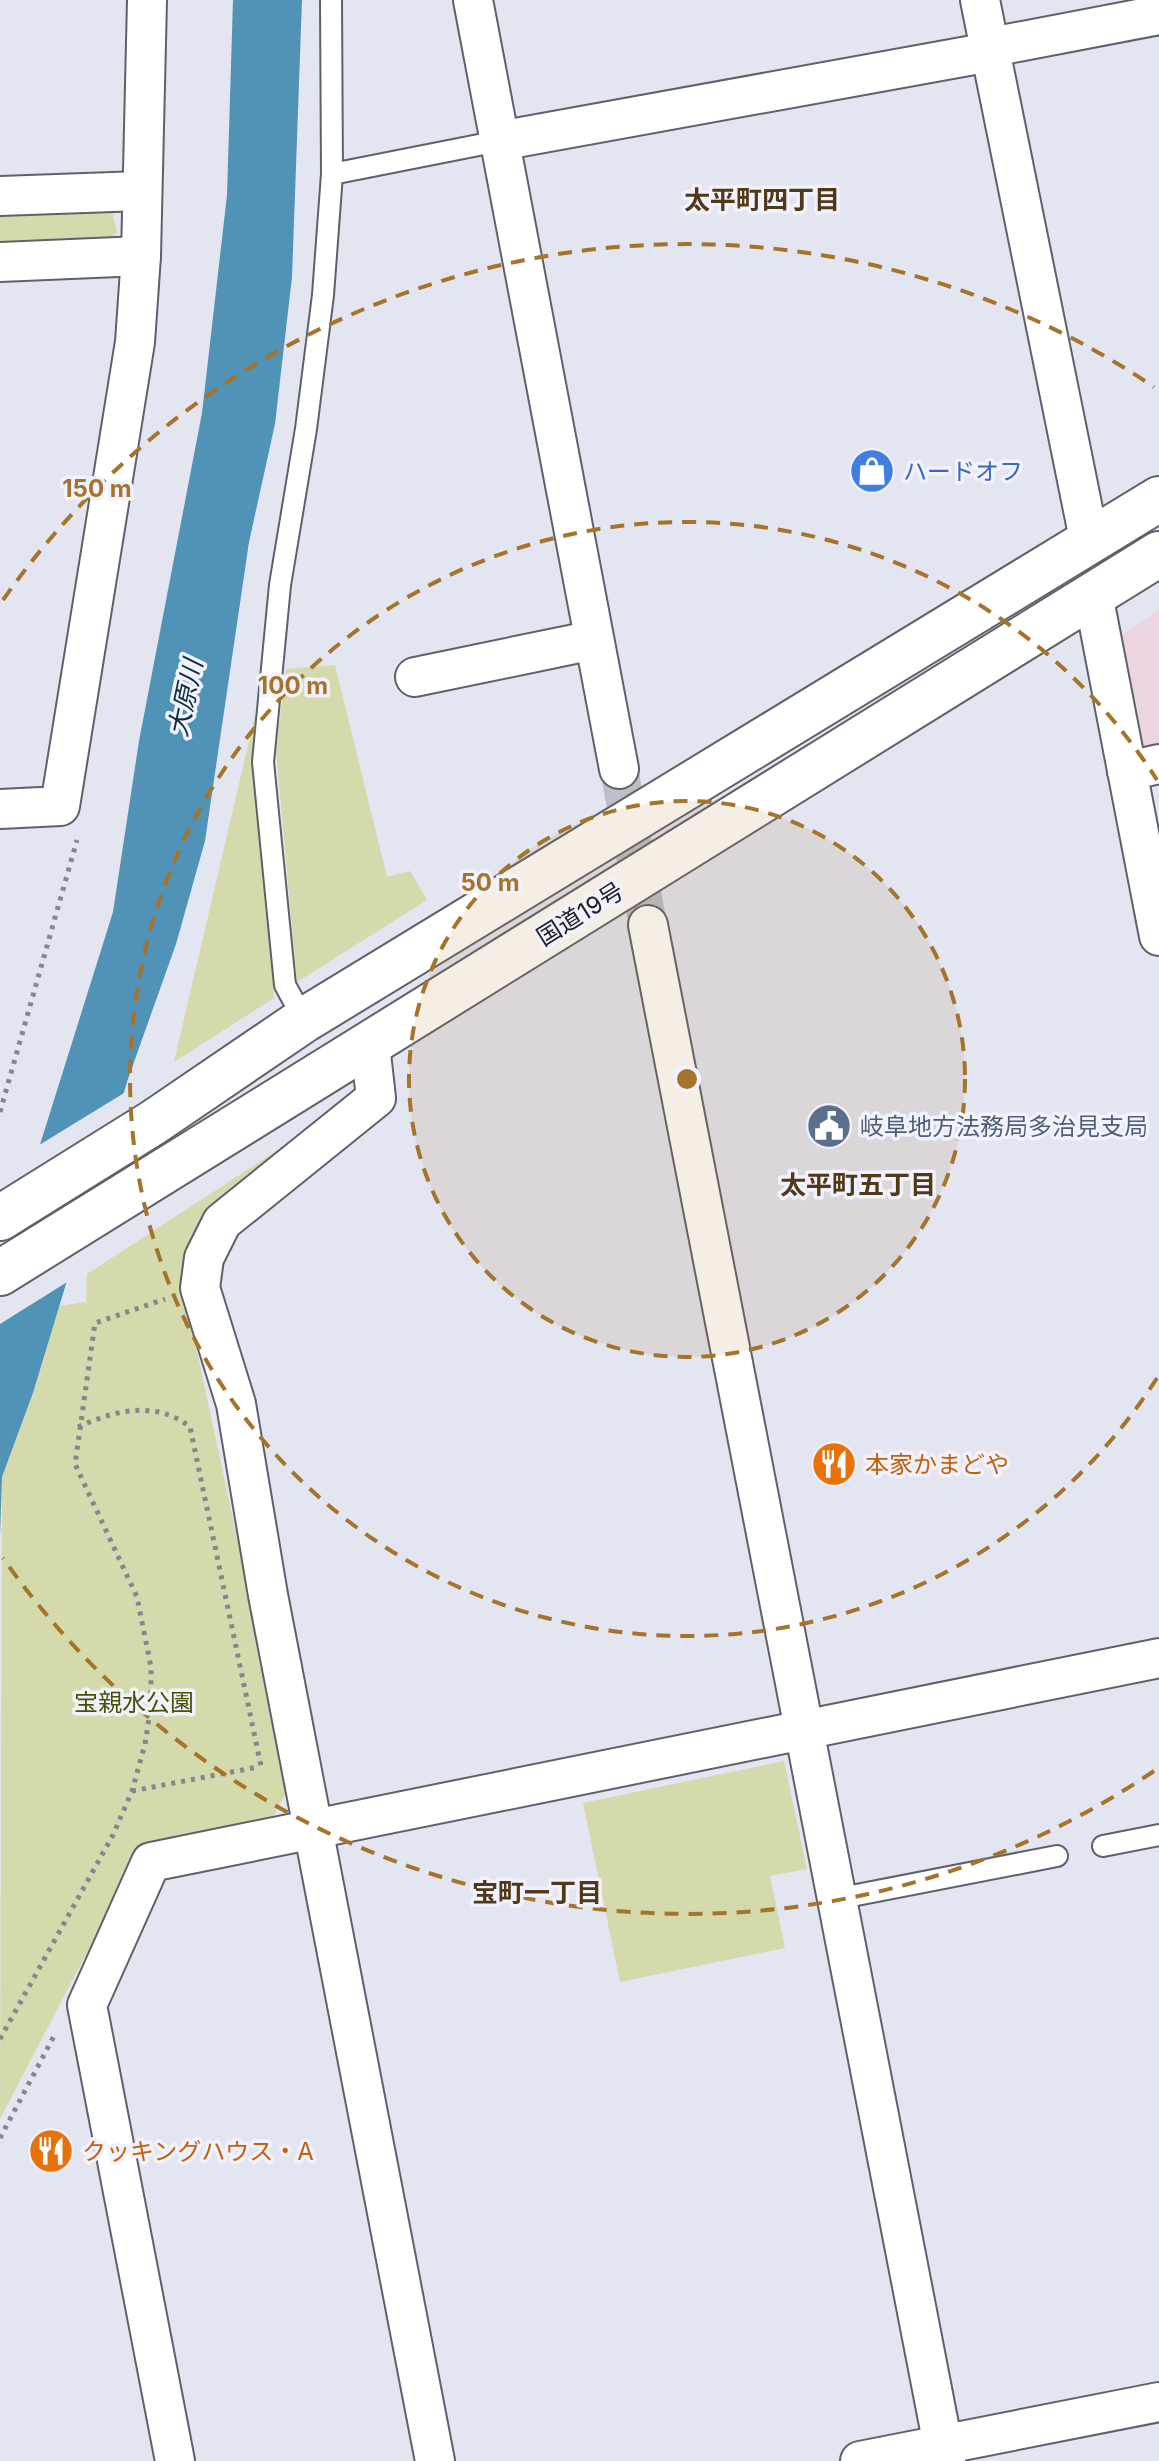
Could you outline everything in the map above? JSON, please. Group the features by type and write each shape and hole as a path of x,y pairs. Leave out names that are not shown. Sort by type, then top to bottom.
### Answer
{"highway":[{"path":"0,1218 154,1122 304,1020 1090,544 1159,499"},
{"name":"国道19号","path":"0,1273 1159,554"}],"street":[{"path":"0,809 60,806 135,342 141,256 147,0"},
{"path":"473,0 619,769"},
{"path":"980,0 1090,544"},
{"path":"499,141 990,52 1007,44 1159,15"},
{"path":"0,196 141,191"},
{"path":"0,262 141,256"},
{"path":"1093,594 1143,768 1159,936"},
{"path":"415,677 594,640"},
{"path":"648,925 945,2453"},
{"path":"370,1045 376,1098 222,1222 204,1258 200,1288 236,1404 313,1829 435,2461"},
{"path":"175,2461 87,2005 151,1862 1159,1658"},
{"path":"860,2461 945,2453 1159,2402"}],"lane":[{"path":"304,1020 285,985 263,762 280,585 306,429 323,295 332,174 331,0"},
{"path":"332,174 499,141"},
{"path":"1103,1846 1159,1835"},
{"path":"836,1899 1057,1856"}],"path":[{"path":"0,2039 113,1835 132,1791 145,1744 151,1667 137,1597 75,1464 95,1323 200,1288"},
{"path":"78,1427 107,1414 141,1411 172,1412 190,1427 258,1767 267,1777"},
{"path":"132,1791 258,1767"},
{"path":"0,2138 74,1998 93,1992"}],"shaded area":[{"path":"1159,610 1159,743 1141,747 1117,638"}],"green space":[{"path":"102,202 112,211 117,232 105,250 0,252 0,207"},
{"path":"335,665 387,877 410,871 427,900 297,982 276,751 286,669"},
{"path":"257,707 274,998 174,1062"},
{"name":"宝親水公園","path":"347,1105 198,1233 182,1281 290,1786 272,1818 144,1843 0,2119 2,1477 33,1394 59,1306 86,1302 87,1274"},
{"path":"784,1761 807,1869 770,1876 785,1948 620,1982 583,1803"}],"water":[{"name":"大原川","path":"233,0 302,0 292,277 275,424 249,542 205,841 176,944 128,1079 33,1393 2,1477 0,1537 0,1272 113,912 139,741 202,413 227,195"}],"pier":[{"path":"129,1090 72,1279 0,1324 0,1260 36,1147"}],"tunnel":[{"path":"619,769 648,925"}],"place":[{"name":"ハードオフ","path":"872,471"},
{"name":"岐阜地方法務局多治見支局","path":"829,1126"},
{"name":"本家かまどや","path":"834,1464"},
{"name":"クッキングハウス・A","path":"51,2151"}],"district":[{"name":"太平町四丁目","path":"762,199"},
{"name":"太平町五丁目","path":"858,1184"},
{"name":"宝町一丁目","path":"537,1892"}]}
